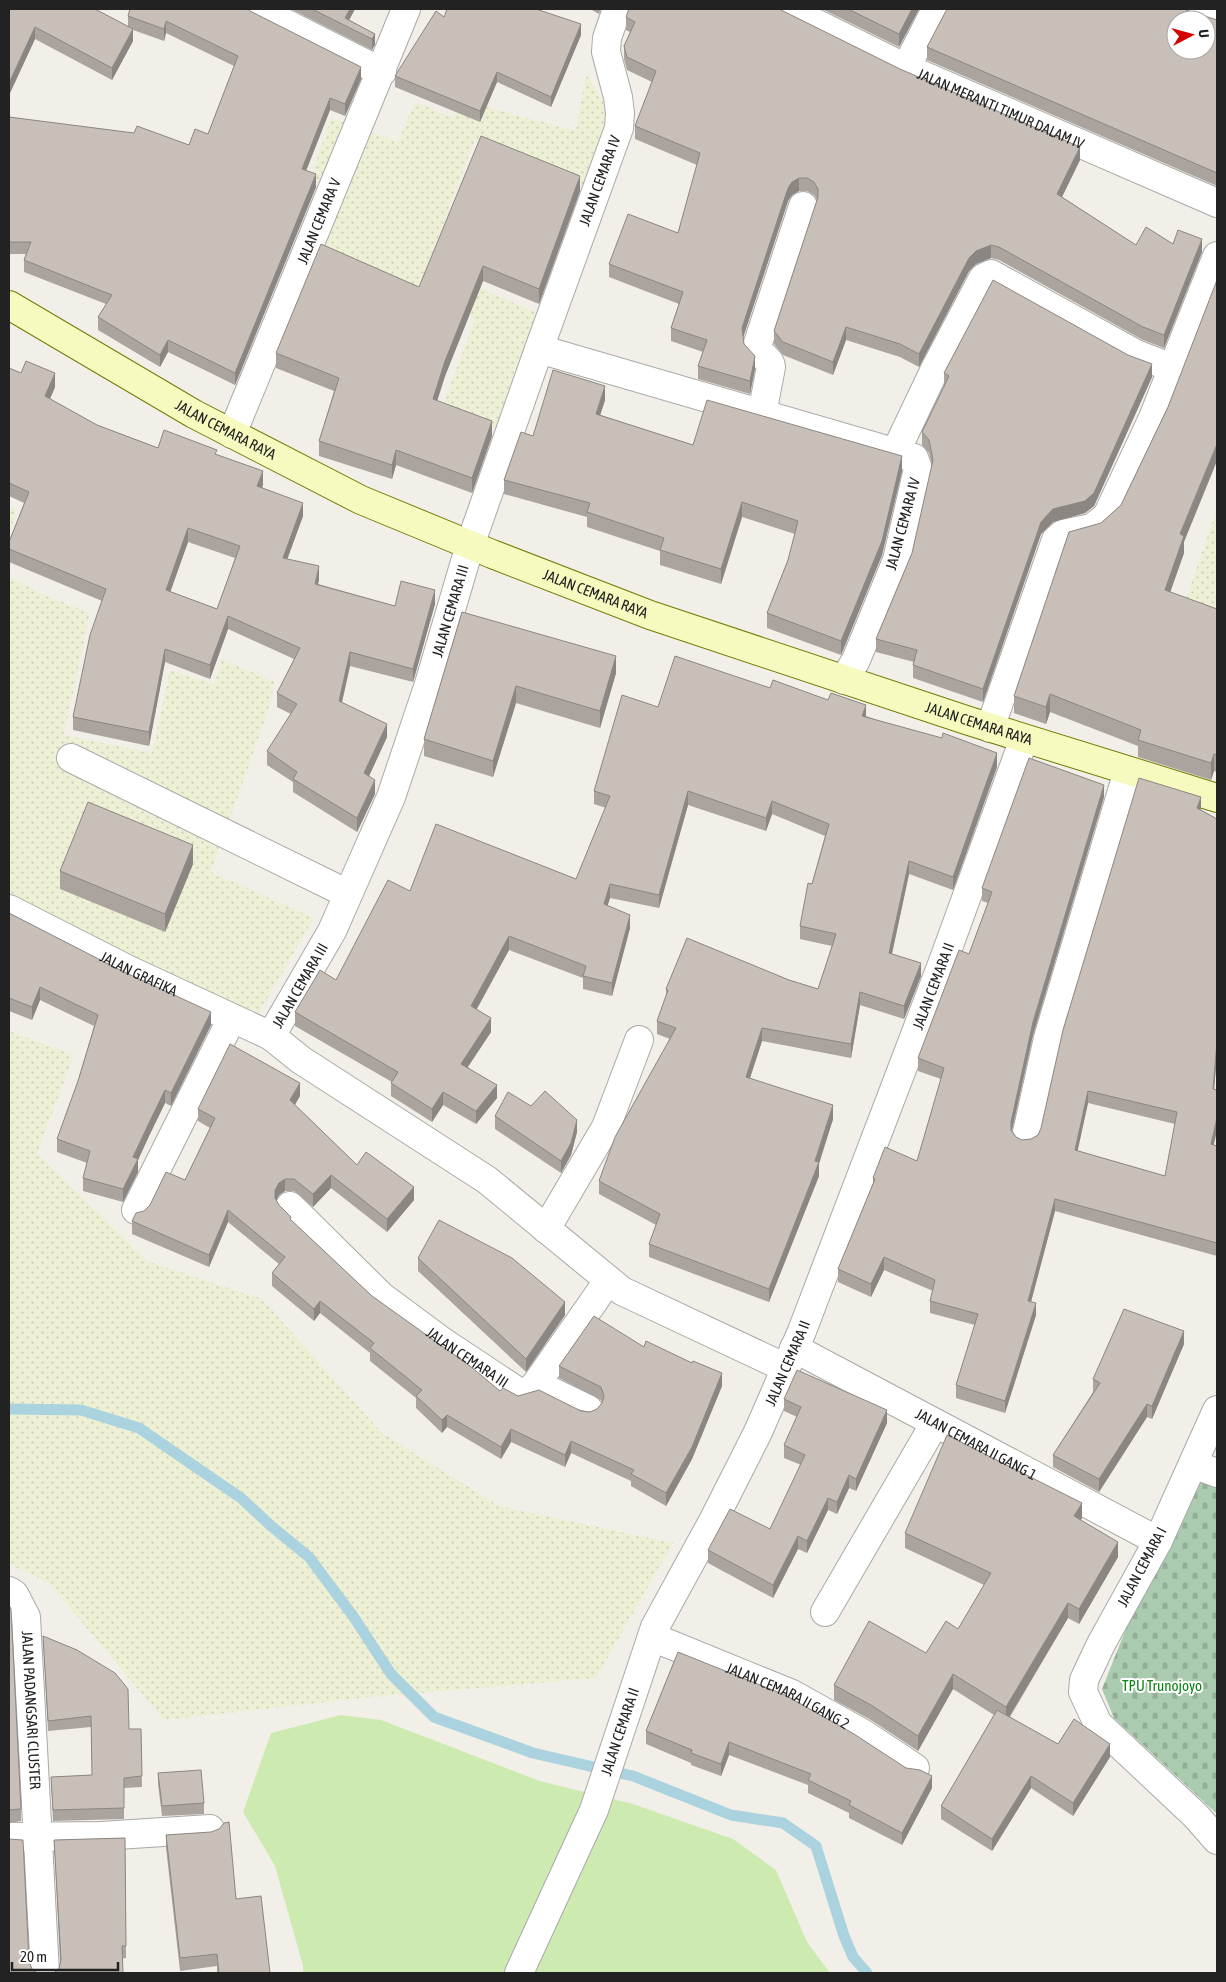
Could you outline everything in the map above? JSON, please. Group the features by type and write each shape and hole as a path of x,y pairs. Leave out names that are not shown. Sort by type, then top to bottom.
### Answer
{"main road":[{"name":"JALAN CEMARA RAYA","path":"9,306 194,414 361,500 650,616 1024,739 1217,798"}],"street":[{"path":"257,9 382,72"},
{"name":"JALAN CEMARA V","path":"232,434 382,72 406,9"},
{"name":"JALAN CEMARA IV","path":"470,544 619,128 618,97 606,52 607,38 617,9"},
{"name":"JALAN MERANTI TIMUR DALAM IV","path":"787,9 906,68 1217,204"},
{"path":"906,68 936,9"},
{"path":"1192,9 1217,18"},
{"path":"762,414 772,367 769,360 759,352 757,346 802,206"},
{"path":"990,728 1056,540 1063,534 1092,528 1107,516 1153,418 1217,256"},
{"path":"896,451 935,369 983,278 991,274 1136,354 1173,368"},
{"name":"JALAN CEMARA IV","path":"539,349 911,456 917,464 912,496 897,560 856,660 844,680"},
{"name":"JALAN CEMARA III","path":"470,544 429,684 391,797 332,931 272,1036 301,1060 487,1180 622,1291 790,1358"},
{"name":"JALAN CEMARA II","path":"519,1973 586,1828 611,1760 655,1627 714,1521 758,1432 790,1358 944,959 1024,739"},
{"path":"71,758 348,894"},
{"path":"1026,1137 1048,1038 1128,772"},
{"name":"JALAN GRAFIKA","path":"9,909 129,970 272,1036"},
{"path":"136,1210 232,1018"},
{"path":"546,1229 606,1127 639,1040"},
{"name":"JALAN CEMARA III","path":"290,1206 381,1296 443,1342 520,1393 531,1390 536,1384"},
{"path":"588,1409 536,1384 608,1280"},
{"name":"JALAN CEMARA II GANG 1","path":"790,1358 934,1423 1158,1541"},
{"name":"JALAN CEMARA I","path":"1217,1410 1205,1468 1158,1541 1101,1644 1084,1680 1084,1692 1098,1724 1196,1816 1217,1840"},
{"path":"825,1612 934,1423"},
{"name":"JALAN PADANGSARI CLUSTER","path":"9,1591 14,1594 26,1616 45,1973"},
{"name":"JALAN CEMARA II GANG 2","path":"652,1637 792,1694 862,1732 914,1768"},
{"path":"9,1837 101,1836 210,1829"}],"green space":[{"path":"586,74 613,118 589,188 475,139 428,265 544,316 505,431 442,408 475,319 315,249 340,195 311,177 331,118 398,142 415,102 453,118 464,101 576,131"},
{"path":"9,506 16,508 9,539"},
{"path":"1217,510 1217,614 1185,601"},
{"path":"9,576 42,594 90,613 64,735 152,753 170,670 214,684 222,659 275,682 266,717 211,872 314,918 259,1013 120,954 9,897"},
{"path":"9,1031 74,1055 37,1153 147,1261 262,1299 382,1433 499,1506 673,1543 596,1678 372,1697 164,1720 49,1583 9,1564"},
{"name":"TPU Trunojoyo","path":"1199,1481 1217,1487 1217,1814 1114,1718 1102,1689 1139,1596"},
{"path":"341,1715 381,1720 540,1781 633,1804 733,1839 776,1870 807,1942 830,1973 303,1973 303,1966 275,1866 243,1812 271,1733"}],"building":[{"path":"9,9 95,9 133,29 112,68 35,27 9,81"},
{"path":"130,9 248,9 361,67 345,104 330,98 302,169 316,174 235,373 168,340 160,355 98,317 112,295 24,260 31,242 9,242 9,117 134,133 137,126 189,145 195,129 208,134 238,56 166,21 164,29 128,16"},
{"path":"312,9 350,9 345,18 375,34 372,39"},
{"path":"447,9 536,9 581,24 551,97 497,72 480,111 395,76 436,11 444,17"},
{"path":"629,9 779,9 900,69 1080,147 1057,194 1136,245 1146,227 1173,244 1178,230 1202,239 1164,335 1143,327 999,247 991,245 976,251 969,258 919,354 900,344 846,327 833,362 783,342 774,331 818,197 818,189 814,182 807,178 799,178 792,182 788,188 742,328 744,344 755,356 750,381 698,366 707,340 671,328 683,292 609,264 628,214 678,233 700,153 635,126 656,71 627,57 624,46 635,22 626,17"},
{"path":"848,9 912,9 899,34"},
{"path":"947,9 1184,9 1187,10 1166,10 1166,60 1216,60 1217,20 1217,173 927,47"},
{"path":"481,136 580,176 539,289 483,266 445,361 433,399 492,421 472,478 396,450 392,465 319,441 339,378 276,353 321,244 419,287"},
{"path":"993,280 1128,355 1152,364 1094,493 1085,501 1053,509 1041,522 983,689 913,665 917,650 876,639 912,553 933,460 929,440 922,432 949,376 944,373"},
{"path":"1217,280 1217,444 1180,534 1184,536 1165,590 1217,609 1217,755 1214,754 1211,763 1138,740 1141,730 1050,694 1046,707 1014,696 1069,532 1101,523 1121,505 1168,407"},
{"path":"26,361 55,373 45,396 97,425 158,448 164,430 217,450 215,454 263,471 257,486 303,503 283,558 319,566 315,584 395,606 401,581 435,590 413,669 350,652 339,701 387,724 364,773 375,780 357,818 293,779 297,772 267,751 297,704 277,693 300,648 228,616 210,665 165,649 149,732 73,717 90,635 106,589 9,549 9,542 29,492 9,483 9,368 21,373","holes":["188,528 240,546 217,609 166,590"]},
{"path":"553,370 605,386 596,414 693,445 707,400 902,456 882,541 841,641 767,613 788,560 798,521 742,502 721,569 660,550 664,538 587,512 590,503 504,480 521,432 533,436"},
{"path":"462,612 616,656 600,711 516,686 493,761 424,739"},
{"path":"675,656 770,688 773,680 828,700 831,693 866,705 862,716 942,738 943,733 997,753 953,877 909,861 889,953 921,963 904,1006 860,992 851,1044 762,1028 746,1077 833,1105 815,1161 819,1162 769,1289 649,1244 660,1214 599,1181 615,1137 676,1028 657,1021 668,990 666,989 687,938 789,980 818,989 836,934 800,926 808,883 812,884 829,824 772,801 766,818 688,791 659,895 610,884 604,904 630,915 612,983 583,976 586,966 509,936 471,1006 491,1018 461,1064 497,1085 476,1111 443,1092 432,1109 391,1083 398,1072 295,1012 320,970 336,980 388,880 410,891 436,824 576,879 610,796 594,791 622,695 658,707"},
{"path":"1029,758 1104,785 1033,1022 1011,1122 1011,1130 1016,1137 1022,1140 1031,1139 1038,1135 1041,1128 1063,1030 1139,778 1201,797 1197,808 1217,819 1217,1042 1213,1089 1217,1090 1217,1118 1211,1144 1217,1146 1217,1243 1055,1199 1028,1301 1036,1303 1005,1401 956,1385 978,1314 930,1301 935,1280 884,1257 871,1284 838,1269 875,1179 873,1178 885,1147 917,1161 944,1068 918,1058 959,950 969,954 992,892 982,888","holes":["1088,1091 1177,1112 1165,1176 1075,1150"]},
{"path":"88,802 193,845 165,914 60,871"},
{"path":"9,913 122,971 211,1012 171,1093 165,1090 133,1157 138,1159 123,1189 83,1178 90,1151 57,1139 78,1081 98,1015 40,987 32,1007 9,998"},
{"path":"230,1044 300,1083 290,1100 357,1165 366,1152 414,1187 387,1219 331,1175 313,1194 294,1179 285,1179 279,1183 275,1190 275,1198 279,1205 291,1217 290,1219 372,1296 470,1366 500,1391 503,1388 518,1396 539,1390 581,1411 590,1412 597,1409 602,1403 604,1396 601,1387 559,1366 594,1316 644,1347 646,1341 692,1363 693,1361 722,1373 692,1447 666,1493 631,1474 634,1470 571,1441 565,1455 511,1429 501,1447 447,1415 442,1420 416,1396 422,1390 370,1348 374,1343 320,1301 314,1309 272,1273 285,1257 228,1210 209,1255 132,1221 136,1213 144,1211 150,1205 166,1172 185,1180 215,1118 198,1109"},
{"path":"545,1091 577,1120 571,1143 561,1161 495,1116 508,1092 531,1106"},
{"path":"439,1220 512,1258 565,1302 526,1359 418,1258"},
{"path":"1124,1309 1184,1331 1152,1406 1147,1404 1099,1479 1053,1455 1100,1383 1093,1379"},
{"path":"797,1370 887,1410 856,1479 849,1475 837,1502 828,1498 807,1541 798,1536 773,1585 708,1550 730,1509 770,1529 805,1455 784,1445 801,1407 784,1399"},
{"path":"947,1435 1082,1503 1074,1516 1118,1542 1079,1609 1068,1603 1006,1707 953,1674 918,1736 871,1705 834,1685 869,1621 926,1653 946,1621 958,1629 991,1573 905,1533"},
{"path":"9,1605 11,1609 21,1809 9,1810"},
{"path":"43,1636 77,1650 115,1673 128,1689 129,1729 141,1729 142,1776 124,1778 124,1808 53,1810 51,1777 92,1775 91,1716 48,1721"},
{"path":"678,1652 785,1695 854,1734 906,1768 920,1770 932,1776 902,1833 849,1805 851,1801 808,1780 811,1774 729,1742 721,1764 691,1753 692,1750 646,1731"},
{"path":"997,1710 1058,1744 1074,1719 1110,1744 1073,1803 1031,1776 992,1839 941,1806"},
{"path":"201,1770 204,1803 162,1806 158,1773"},
{"path":"229,1822 236,1899 261,1896 270,1973 219,1973 217,1954 180,1958 166,1835 211,1832 219,1829 224,1823"},
{"path":"125,1838 126,1946 122,1946 123,1973 54,1973 59,1968 61,1960 54,1840"},
{"path":"9,1839 23,1840 29,1961 32,1969 37,1973 9,1973"}],"waterway":[{"path":"9,1409 81,1410 139,1428 241,1498 309,1557 353,1616 391,1674 434,1717 533,1753 633,1776 731,1815 783,1823 816,1846 844,1936 853,1957 867,1973"}]}
